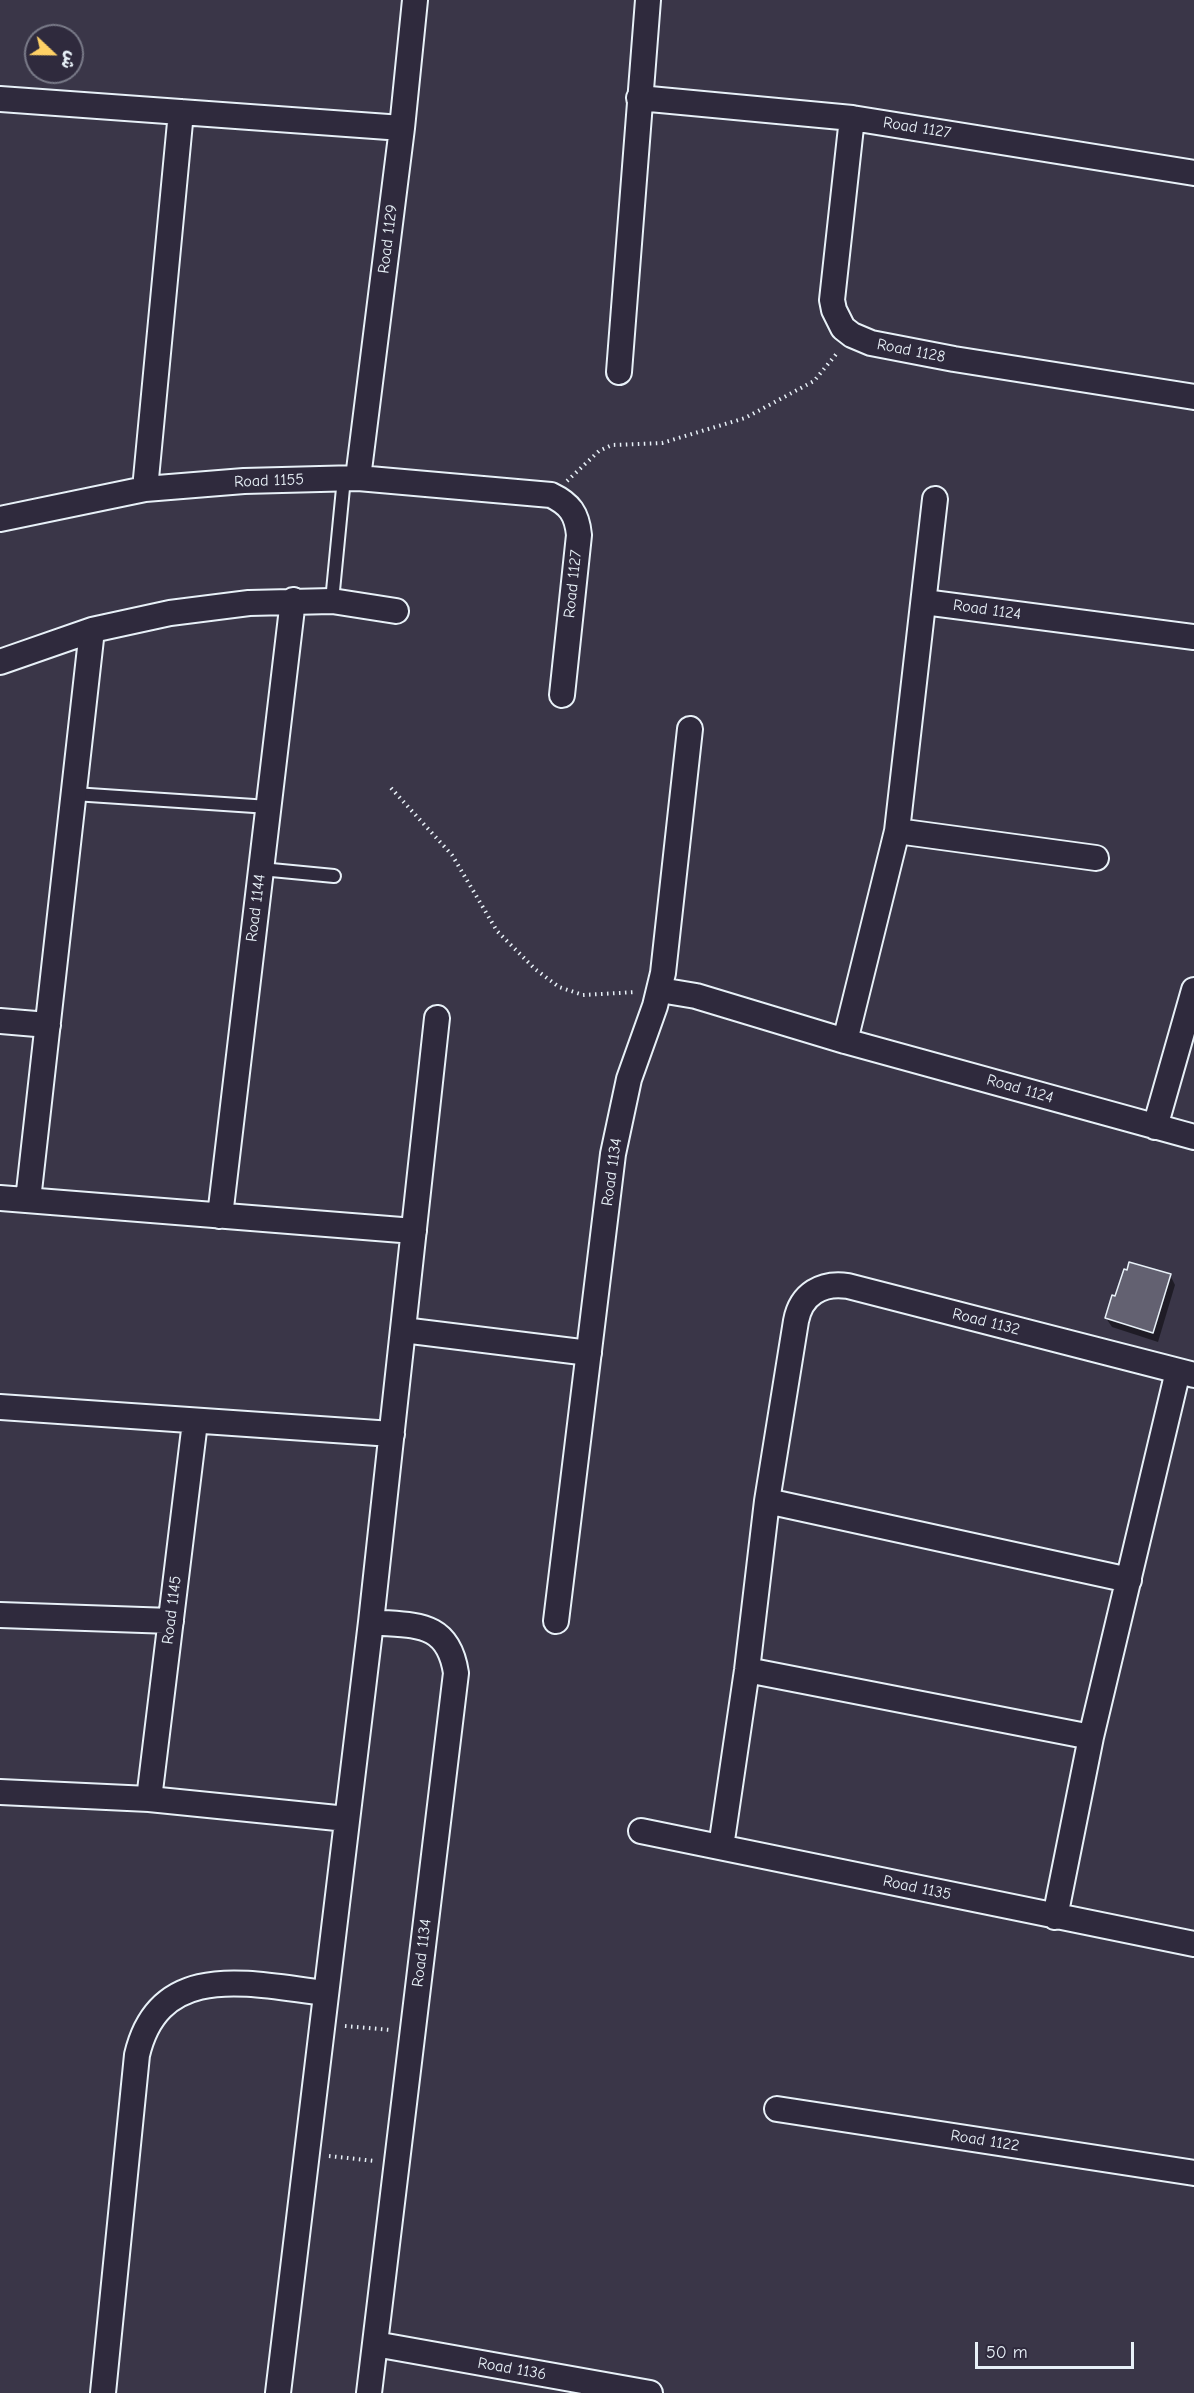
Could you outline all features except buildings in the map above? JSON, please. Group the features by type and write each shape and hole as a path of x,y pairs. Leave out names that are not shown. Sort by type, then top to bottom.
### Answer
{"street":[{"name":"Road 1129","path":"351,478 402,129 415,0"},
{"path":"619,372 648,0"},
{"name":"Road 1127","path":"639,98 852,118 1194,173"},
{"path":"0,99 402,129"},
{"path":"145,489 181,112"},
{"path":"852,118 832,300 838,319 852,335"},
{"name":"Road 1128","path":"852,335 871,343 954,359 1194,397"},
{"name":"Road 1155","path":"0,519 145,489 244,481 351,478 546,495"},
{"name":"Road 1127","path":"546,495 563,501 572,510 578,522 579,535 562,695"},
{"path":"846,1041 897,831 935,499"},
{"path":"0,662 92,630 170,613 293,600 332,601 396,611"},
{"name":"Road 1144","path":"220,1216 293,600"},
{"name":"Road 1124","path":"924,602 1194,638"},
{"path":"28,1200 92,630"},
{"name":"Road 1134","path":"556,1620 613,1154 629,1079 660,990 690,729"},
{"path":"897,831 1096,858"},
{"name":"Road 1124","path":"660,990 696,996 846,1041 1194,1137"},
{"path":"1155,1126 1194,990"},
{"path":"278,2393 372,1622 437,1018"},
{"path":"0,1021 48,1025"},
{"path":"0,1198 414,1231"},
{"name":"Road 1132","path":"721,1847 747,1670 767,1501 797,1311 807,1296 825,1286 837,1284 1186,1373"},
{"path":"403,1330 589,1353"},
{"path":"1055,1917 1091,1737 1129,1581 1186,1373"},
{"path":"0,1407 392,1434"},
{"name":"Road 1145","path":"149,1798 195,1422"},
{"path":"767,1501 1129,1581"},
{"path":"0,1615 171,1621"},
{"name":"Road 1134","path":"369,2393 456,1673 450,1650 437,1634 428,1628 372,1622"},
{"path":"747,1670 1091,1737"},
{"path":"0,1792 149,1798 347,1819"},
{"name":"Road 1135","path":"641,1831 1194,1944"},
{"path":"104,2393 137,2055 148,2024 170,2000 199,1985 232,1983 326,1993"},
{"name":"Road 1122","path":"777,2109 1194,2174"},
{"name":"Road 1136","path":"375,2344 650,2393"}],"lane":[{"path":"332,601 351,478"},
{"path":"74,794 269,807"},
{"path":"261,869 334,876"}],"path":[{"path":"546,495 599,451 612,445 662,443 746,418 814,381 852,335"},
{"path":"391,788 452,855 497,931 535,969 559,987 583,995 660,990"},
{"path":"322,2024 413,2032"},
{"path":"307,2154 397,2163"}]}
